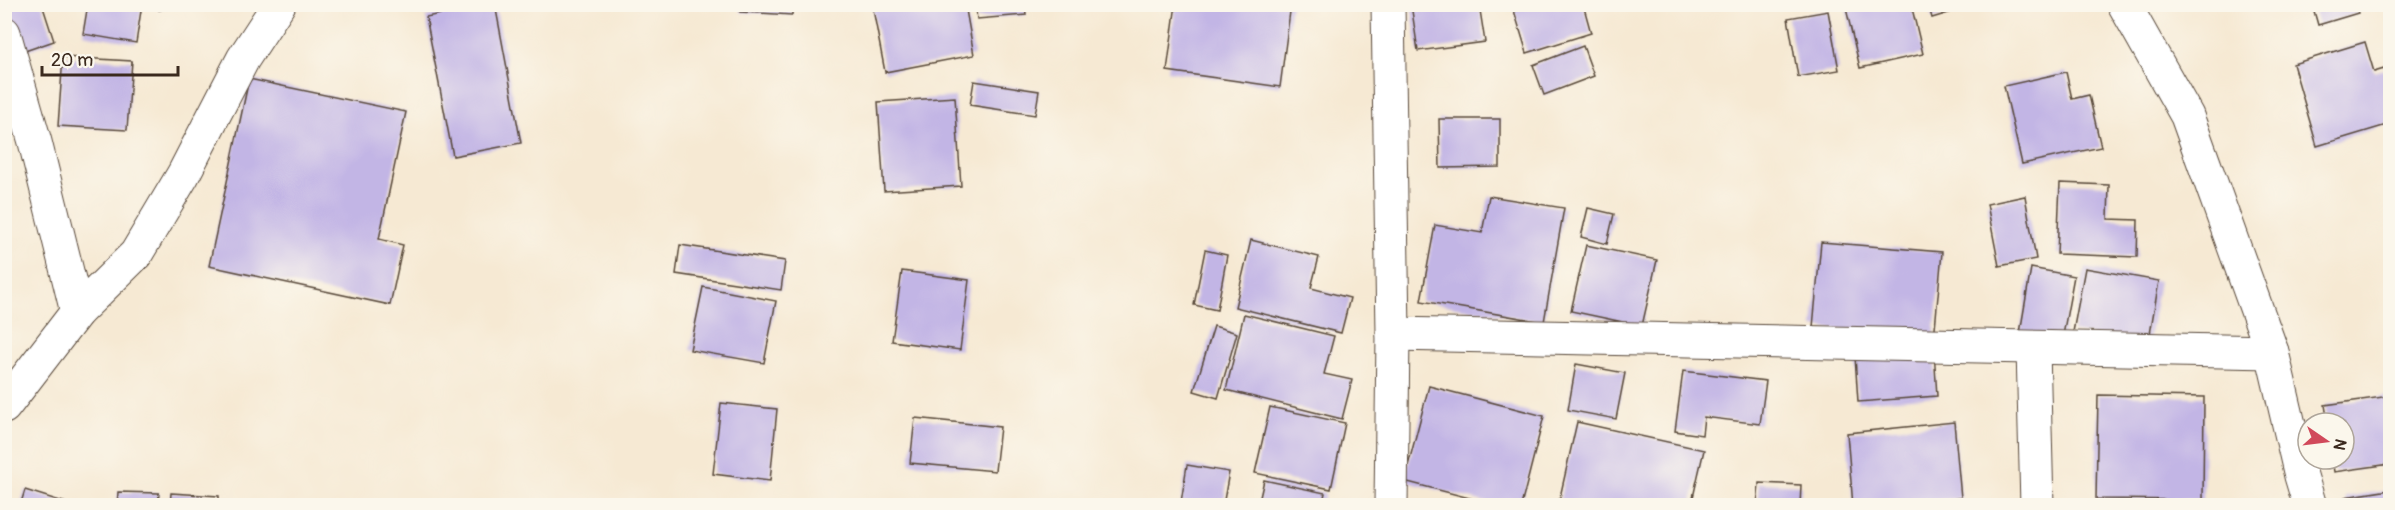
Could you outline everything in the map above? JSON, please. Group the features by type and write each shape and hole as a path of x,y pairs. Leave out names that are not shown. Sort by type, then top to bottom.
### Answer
{"street":[{"path":"4,407 77,312 136,254 183,175 243,58 279,4"},
{"path":"1388,4 1393,334 1391,506"},
{"path":"2124,4 2187,116 2272,352 2310,506"},
{"path":"4,33 35,142 77,312"},
{"path":"1393,334 2272,352"},
{"path":"2033,348 2037,506"}],"building":[{"path":"6,4 42,4 54,41 22,52"},
{"path":"88,4 142,4 136,43 83,34"},
{"path":"157,4 178,4 178,5 159,10"},
{"path":"495,4 521,143 453,156 426,17"},
{"path":"741,4 792,4 792,15 740,12"},
{"path":"872,4 965,4 974,55 885,72"},
{"path":"975,4 1025,4 1026,15 977,19"},
{"path":"1176,4 1291,4 1280,87 1167,71"},
{"path":"1411,4 1479,4 1485,42 1418,51"},
{"path":"1512,4 1583,4 1591,33 1527,53"},
{"path":"1845,4 1911,4 1923,54 1860,68"},
{"path":"1928,4 1975,4 1975,5 1932,18"},
{"path":"2312,4 2355,4 2358,13 2318,25"},
{"path":"1828,11 1839,70 1798,77 1788,18"},
{"path":"2365,42 2374,72 2384,69 2390,90 2390,124 2317,146 2293,64"},
{"path":"1583,46 1594,76 1544,95 1533,65"},
{"path":"63,57 132,61 127,130 58,126"},
{"path":"2066,72 2072,99 2089,95 2101,147 2022,164 2004,86"},
{"path":"249,79 406,112 379,239 403,245 390,305 209,266"},
{"path":"974,81 1039,91 1035,115 970,105"},
{"path":"955,97 961,186 884,191 878,102"},
{"path":"1439,119 1500,119 1500,167 1440,168"},
{"path":"2060,183 2109,185 2108,219 2138,220 2137,257 2057,254"},
{"path":"1489,196 1564,208 1544,322 1421,301 1435,225 1482,233"},
{"path":"2025,196 2036,259 1999,266 1987,204"},
{"path":"1588,208 1614,214 1607,244 1581,237"},
{"path":"1251,240 1319,257 1311,288 1350,298 1341,333 1235,307"},
{"path":"1821,242 1942,252 1934,339 1813,327"},
{"path":"680,245 785,261 781,290 676,274"},
{"path":"1586,245 1657,260 1642,326 1571,311"},
{"path":"1205,250 1227,255 1217,310 1194,305"},
{"path":"2031,268 2074,276 2061,346 2019,339"},
{"path":"2085,268 2159,281 2148,346 2073,332"},
{"path":"902,271 969,280 960,350 892,341"},
{"path":"703,287 776,301 764,363 690,350"},
{"path":"1244,314 1334,336 1324,374 1352,380 1342,419 1226,390"},
{"path":"1214,326 1237,333 1218,398 1194,391"},
{"path":"1934,351 1937,396 1858,402 1855,356"},
{"path":"1576,364 1625,373 1616,419 1568,410"},
{"path":"1683,371 1766,381 1760,424 1704,417 1702,435 1675,431"},
{"path":"1429,386 1544,416 1521,506 1500,506 1404,481"},
{"path":"2098,395 2204,397 2203,500 2096,499"},
{"path":"2390,396 2390,464 2356,469 2356,411 2326,411 2325,405"},
{"path":"721,403 777,409 770,481 713,474"},
{"path":"1270,407 1345,423 1331,489 1255,473"},
{"path":"915,418 1000,427 995,471 910,463"},
{"path":"1577,422 1704,450 1691,506 1558,506"},
{"path":"1954,422 1961,498 1884,506 1853,506 1847,433"},
{"path":"1187,465 1229,472 1223,506 1181,502"},
{"path":"1264,480 1325,493 1322,506 1258,506"},
{"path":"1759,483 1801,485 1800,506 1757,506"},
{"path":"25,490 73,505 73,506 20,506"},
{"path":"2390,490 2390,506 2346,506 2345,497"},
{"path":"118,492 159,493 158,506 117,506"},
{"path":"171,493 219,496 219,506 170,506"}]}
